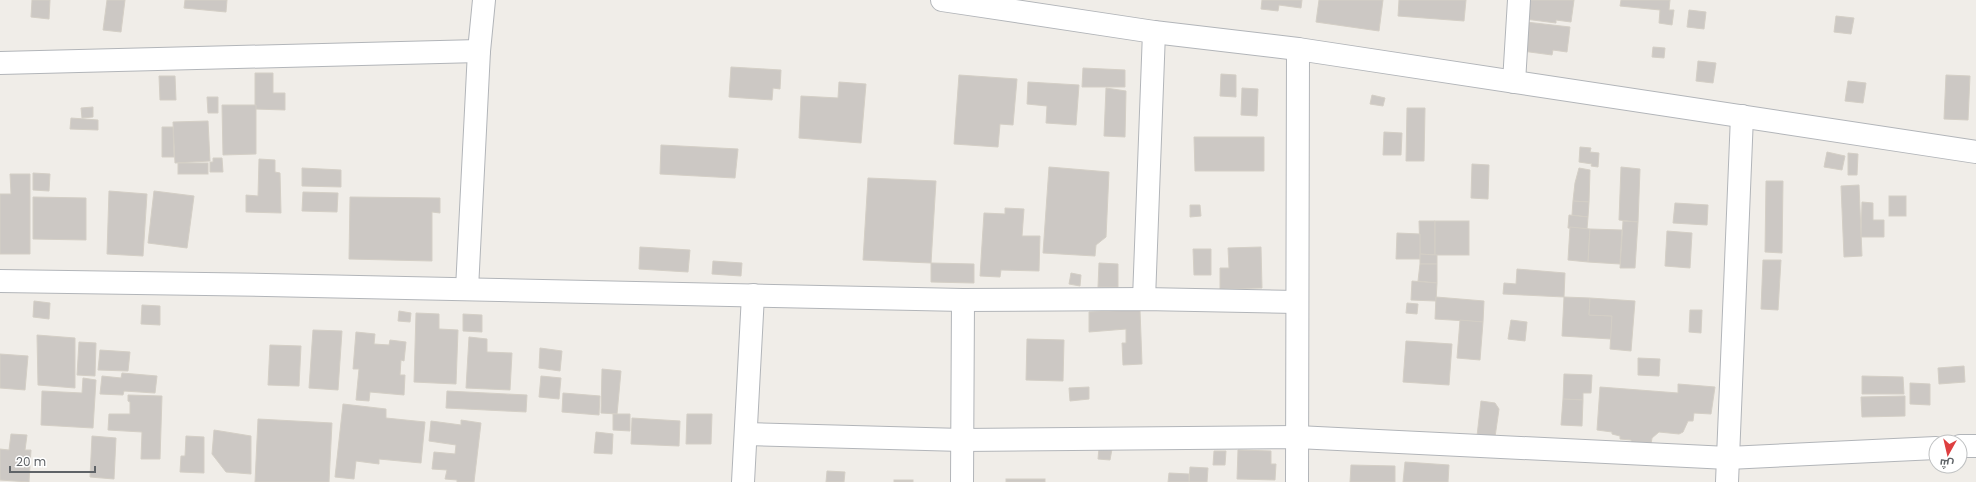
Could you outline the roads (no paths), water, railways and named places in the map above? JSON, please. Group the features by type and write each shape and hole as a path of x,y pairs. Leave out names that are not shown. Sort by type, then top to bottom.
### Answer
{"street":[{"path":"467,289 479,51 484,0"},
{"path":"942,0 1154,32 1298,49 1976,152"},
{"path":"1514,82 1519,0"},
{"path":"1144,299 1154,32"},
{"path":"1297,482 1298,49"},
{"path":"0,63 479,51"},
{"path":"1727,482 1742,116"},
{"path":"0,281 467,289 963,300 1144,299 1297,302"},
{"path":"743,482 753,295"},
{"path":"962,482 963,300"},
{"path":"746,434 962,440 1297,437 1728,458 1928,448"}]}
